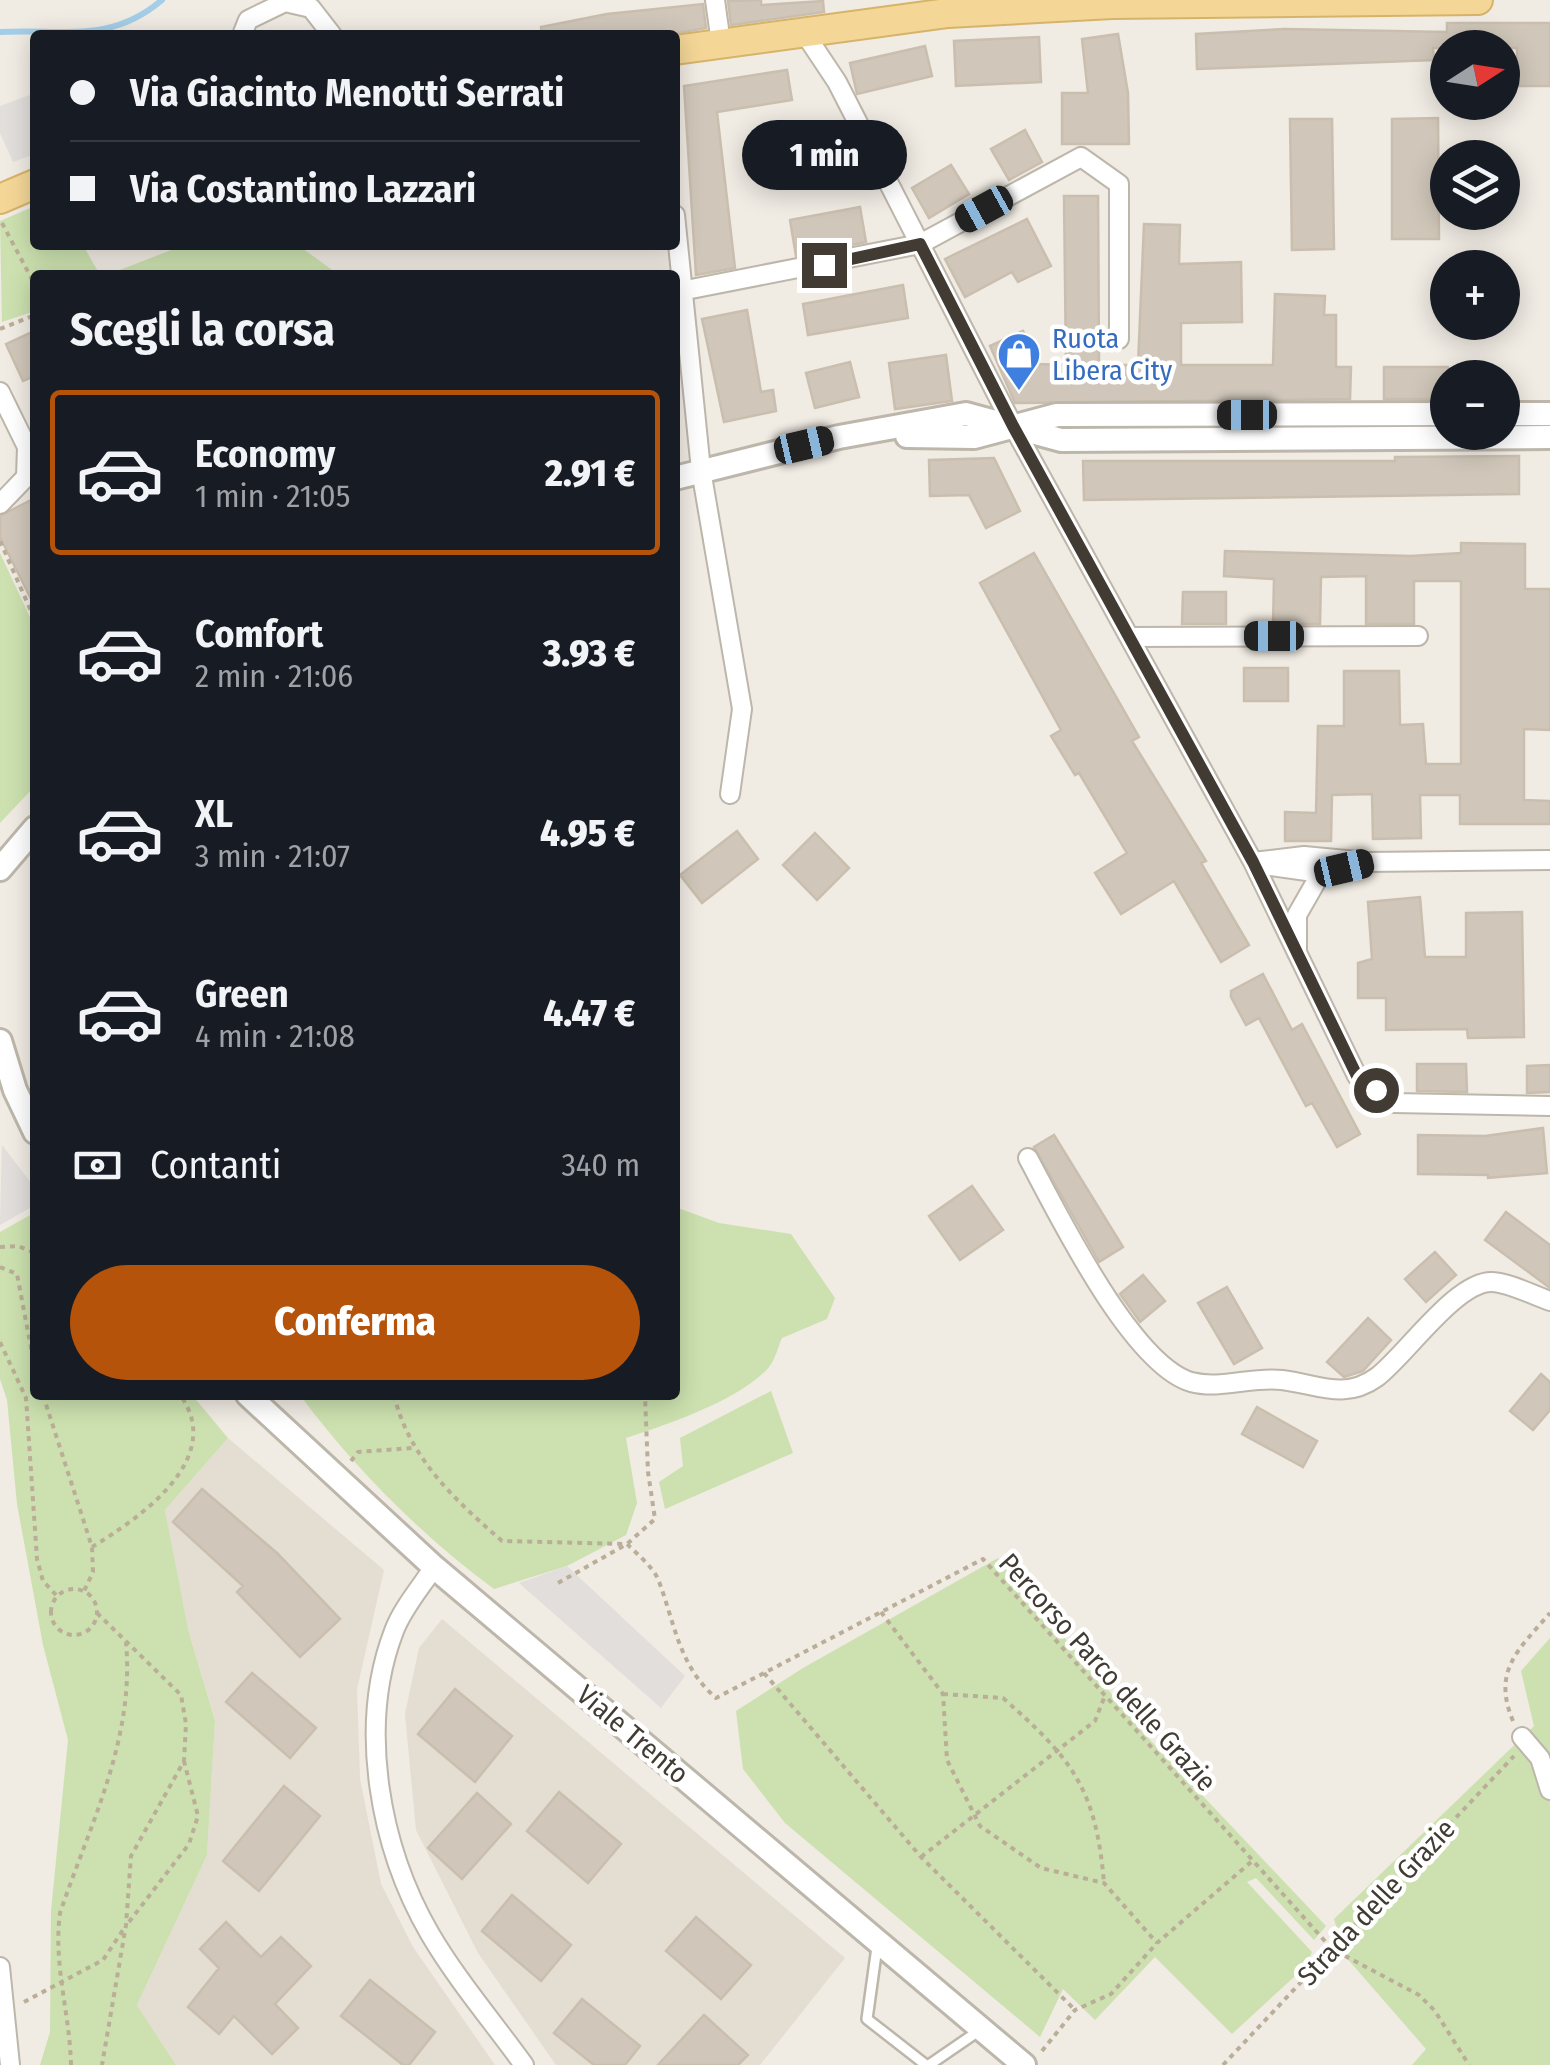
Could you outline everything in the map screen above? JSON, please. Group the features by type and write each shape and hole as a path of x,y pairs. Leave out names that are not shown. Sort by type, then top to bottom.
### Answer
{"main road":[{"path":"680,49 948,13 1094,5 1478,0"},
{"path":"0,198 30,186"}],"street":[{"path":"715,0 721,43"},
{"path":"244,30 248,20 285,2 312,8 328,30"},
{"path":"803,31 836,82 1013,426 1253,862 1357,1076 1394,1104 1550,1106"},
{"path":"681,291 920,244 1081,157 1119,184 1120,339"},
{"path":"680,278 701,470 742,710 730,794"},
{"path":"0,392 27,448 26,477 0,504"},
{"path":"680,476 858,434 974,437 1057,415 1430,414"},
{"path":"1520,414 1550,414"},
{"path":"1013,426 1060,440 1550,437"},
{"path":"1131,637 1418,636"},
{"path":"2,869 30,834"},
{"path":"1253,862 1304,856 1368,862 1550,860"},
{"path":"1253,862 1321,874 1368,862"},
{"path":"1297,958 1297,914 1321,874"},
{"path":"0,1040 8,1084 30,1123"},
{"path":"1028,1158 1101,1290 1170,1372 1189,1381 1208,1385 1280,1379 1340,1392 1376,1377 1470,1287 1492,1282 1550,1301"},
{"name":"Viale Trento","path":"253,1400 434,1566 982,2029 1033,2058"},
{"path":"434,1566 394,1630 376,1706 380,1790 401,1872 430,1935 524,2065"},
{"path":"1522,1736 1540,1758 1550,1790"},
{"path":"0,1967 10,2065"}],"lane":[{"path":"878,1939 866,2019 928,2065 982,2029"}],"path":[{"path":"0,220 30,276"},
{"path":"0,329 30,317"},
{"path":"0,541 30,609"},
{"path":"0,1247 18,1246 30,1251"},
{"path":"0,1267 17,1274 30,1343"},
{"path":"0,1342 26,1398 37,1559 43,1581 57,1596"},
{"path":"45,1400 92,1547 93,1572 84,1592"},
{"path":"92,1547 158,1502 189,1459 192,1432 182,1400"},
{"path":"396,1400 412,1448 461,1506 502,1542 627,1544"},
{"path":"558,1584 627,1544 655,1520 648,1472 645,1400"},
{"path":"337,1478 358,1452 412,1448"},
{"name":"Percorso Parco delle Grazie","path":"627,1544 656,1575 672,1634 698,1682 716,1698 983,1559 1332,1949 1419,1995 1436,2011 1469,2065"},
{"path":"6,2009 103,1960 189,1844 198,1816 184,1762 181,1695 97,1613 94,1600 84,1592 70,1589 57,1596 51,1617 64,1634 86,1632 97,1613"},
{"path":"882,1612 942,1694 947,1760 980,1826 1040,1868 1104,1883 1157,1943"},
{"path":"1522,1736 1502,1694 1504,1676 1550,1613"},
{"path":"71,2065 70,2030 56,1940 60,1914 123,1728 129,1683 126,1639"},
{"path":"764,1673 920,1857 1075,2010"},
{"path":"942,1694 1002,1698 1077,1773 1101,1844 1104,1883"},
{"path":"920,1857 1095,1721 1104,1698"},
{"name":"Strada delle Grazie","path":"1224,2065 1501,1773 1519,1749 1522,1736"},
{"path":"102,2065 126,1925 130,1856 184,1762"},
{"path":"1033,2058 1075,2010 1111,1994 1157,1943 1251,1862"}],"shaded area":[{"path":"30,95 30,156 13,162 0,133 0,106"},
{"path":"2,1145 30,1181 30,1208 0,1225"},
{"path":"228,1438 384,1570 357,1689 360,1779 381,1884 413,1947 495,2065 176,2065 137,2005 207,1855 215,1719 189,1633 165,1510"},
{"path":"567,1566 685,1676 661,1708 519,1583"},
{"path":"442,1619 845,1958 760,2065 556,2065 478,1953 416,1830 405,1714 419,1648"}],"green space":[{"path":"30,208 30,250 86,250 97,270 30,270 30,313 2,322 0,221"},
{"path":"171,250 305,250 332,270 120,270"},
{"path":"0,553 30,617 30,791 0,823"},
{"path":"680,1209 719,1223 791,1234 835,1298 827,1319 782,1338 769,1367 740,1390 702,1410 626,1438 637,1503 626,1535 567,1566 494,1589 440,1546 343,1449 304,1400 680,1400"},
{"path":"30,1215 30,1400 196,1400 228,1438 165,1510 189,1633 215,1720 207,1855 137,2005 176,2065 40,2065 50,2032 51,1911 68,1740 43,1645 17,1504 7,1400 0,1379 0,1232"},
{"path":"771,1391 793,1453 665,1509 659,1482 683,1466 680,1438"},
{"path":"998,1558 1149,1739 1326,1926 1314,1940 1256,1878 1247,1882 1312,1952 1306,1966 1232,2034 1155,1957 1095,2020 1063,1989 1040,2037 785,1823 743,1769 736,1711 803,1668"},
{"path":"1550,1638 1550,2065 1412,2065 1426,2049 1345,1956 1334,1919 1534,1726 1521,1671"}],"building":[{"path":"761,0 761,5 823,1 824,12 731,25 728,1"},
{"path":"703,4 706,28 680,33 541,30 541,27 607,14"},
{"path":"1447,23 1550,23 1550,86 1520,86 1520,30 1447,30"},
{"path":"1285,29 1430,32 1430,60 1197,69 1196,34"},
{"path":"1118,34 1128,93 1129,144 1062,144 1062,93 1088,93 1082,39"},
{"path":"1039,37 1041,82 956,86 954,41"},
{"path":"925,46 932,76 857,94 850,63"},
{"path":"787,70 792,100 717,112 735,268 696,275 684,86"},
{"path":"1290,119 1332,119 1334,249 1292,250"},
{"path":"1392,119 1438,120 1438,140 1430,140 1430,230 1439,230 1439,239 1392,239"},
{"path":"1025,130 1042,162 1009,180 991,149"},
{"path":"818,139 824,175 773,184 767,148"},
{"path":"951,165 969,194 929,218 912,188"},
{"path":"1064,196 1098,196 1099,365 1138,365 1144,224 1180,225 1179,264 1241,262 1242,322 1181,323 1181,365 1273,365 1275,294 1325,296 1324,315 1336,315 1336,367 1351,367 1350,399 1015,403 990,346 1023,331 1038,364 1066,365"},
{"path":"860,207 866,242 796,256 790,220"},
{"path":"1027,219 1051,266 1018,282 1012,272 965,297 945,259"},
{"path":"903,285 908,318 808,335 803,304"},
{"path":"747,310 761,392 773,390 776,411 724,422 702,319"},
{"path":"30,333 30,378 23,381 6,344"},
{"path":"946,355 952,401 895,409 889,363"},
{"path":"850,362 859,397 815,408 806,373"},
{"path":"1384,367 1430,367 1430,399 1384,399"},
{"path":"1519,456 1519,494 1084,500 1083,461 1395,461 1395,457"},
{"path":"994,458 1020,511 986,528 969,495 930,496 929,460"},
{"path":"30,501 30,597 0,537 0,516"},
{"path":"1461,543 1525,544 1525,589 1550,589 1550,730 1524,729 1524,800 1550,801 1550,824 1460,824 1460,795 1420,795 1421,838 1373,839 1372,794 1332,795 1331,841 1285,841 1285,812 1316,813 1318,726 1344,726 1344,671 1399,671 1400,725 1423,724 1426,764 1461,764 1461,581 1414,581 1414,624 1366,624 1366,576 1321,577 1320,624 1273,624 1274,579 1224,576 1225,551 1411,556 1461,553"},
{"path":"1034,553 1139,737 1132,741 1206,861 1201,863 1249,945 1221,962 1174,881 1121,914 1095,873 1127,853 1079,773 1075,775 1051,736 1061,730 980,583"},
{"path":"1183,592 1226,592 1226,624 1182,624"},
{"path":"1244,668 1288,668 1288,701 1244,701"},
{"path":"737,831 758,859 702,903 680,875"},
{"path":"815,833 849,868 817,900 783,865"},
{"path":"1420,897 1425,957 1466,957 1466,913 1522,912 1524,1037 1468,1038 1467,1029 1386,1030 1386,998 1358,998 1358,963 1372,959 1368,902"},
{"path":"1263,974 1292,1030 1302,1024 1360,1134 1337,1147 1312,1103 1306,1106 1259,1018 1246,1025 1231,997 1231,991"},
{"path":"1417,1064 1466,1064 1467,1092 1417,1091"},
{"path":"1550,1065 1550,1092 1527,1093 1527,1066"},
{"path":"1543,1128 1547,1173 1488,1178 1418,1174 1418,1135 1485,1136"},
{"path":"1054,1135 1123,1247 1099,1262 1034,1147"},
{"path":"972,1186 1003,1230 960,1260 929,1216"},
{"path":"1506,1212 1550,1245 1550,1288 1485,1240"},
{"path":"1435,1252 1456,1275 1426,1302 1405,1279"},
{"path":"1143,1275 1165,1301 1140,1322 1120,1294"},
{"path":"1227,1287 1262,1348 1234,1364 1198,1303"},
{"path":"1368,1318 1391,1340 1363,1371 1344,1377 1327,1362"},
{"path":"1541,1374 1550,1382 1550,1410 1533,1430 1510,1411"},
{"path":"1257,1407 1317,1441 1303,1467 1242,1434"},
{"path":"202,1489 277,1553 340,1619 300,1657 237,1592 243,1586 173,1522"},
{"path":"252,1673 316,1728 290,1758 226,1702"},
{"path":"455,1689 512,1736 475,1782 418,1734"},
{"path":"284,1786 320,1816 259,1891 223,1861"},
{"path":"559,1792 621,1844 588,1883 527,1831"},
{"path":"477,1793 511,1824 462,1879 428,1848"},
{"path":"512,1895 571,1945 541,1981 482,1931"},
{"path":"696,1917 751,1965 721,1999 666,1951"},
{"path":"226,1922 261,1957 281,1937 311,1966 275,2004 298,2028 272,2054 234,2016 219,2034 188,2007 219,1968 200,1949"},
{"path":"370,1980 435,2032 409,2065 403,2065 341,2016"},
{"path":"582,1999 640,2046 625,2065 594,2065 554,2033"},
{"path":"704,2015 748,2055 738,2065 658,2065"}],"waterway":[{"path":"94,30 123,23 162,0"},
{"path":"0,32 30,32"}],"place":[{"name":"Ruota Libera City","path":"1019,392"}],"route":[{"path":"824,265 920,244 1013,426 1253,862 1357,1076 1376,1090"}]}
